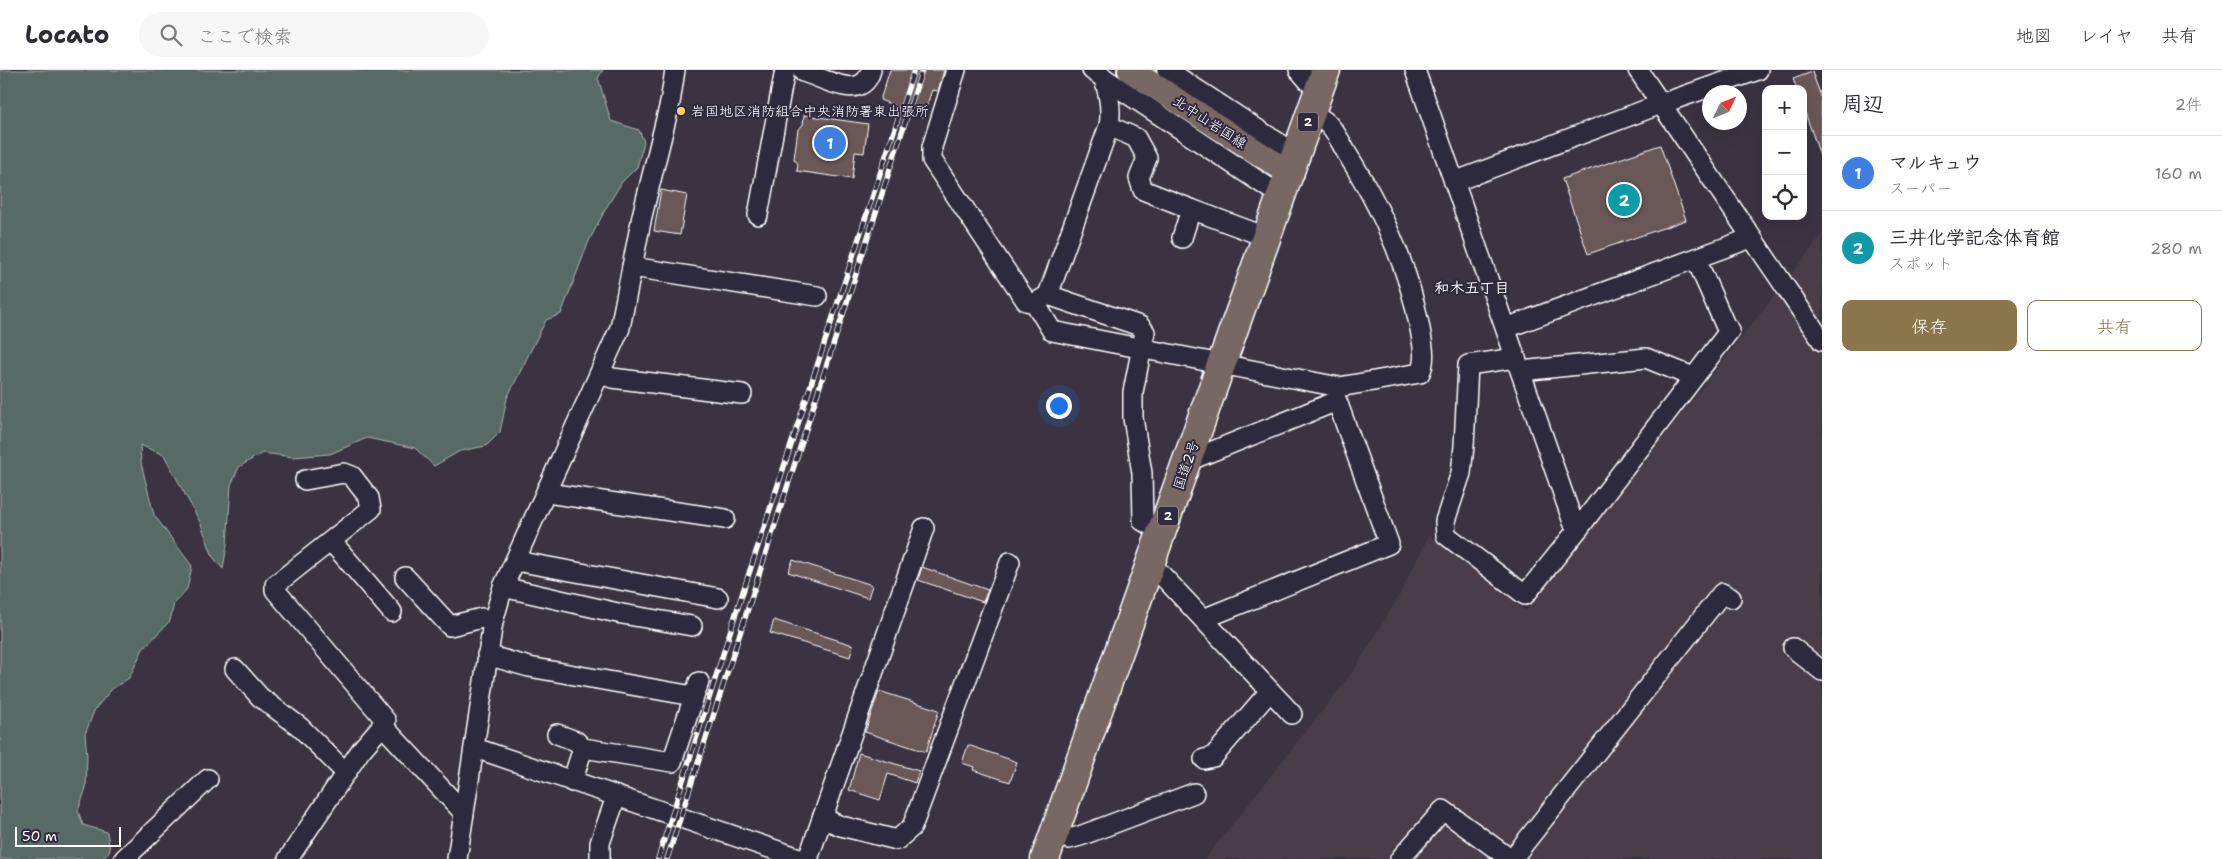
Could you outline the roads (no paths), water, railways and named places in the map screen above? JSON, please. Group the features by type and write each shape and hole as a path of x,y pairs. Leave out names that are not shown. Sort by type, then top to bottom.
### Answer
{"highway":[{"name":"国道2号","path":"1050,847 1318,92"}],"main road":[{"name":"北中山岩国線","path":"1132,72 1290,175"}],"street":[{"path":"457,859 493,622 503,587 620,328 642,216 670,103 674,70"},
{"path":"794,71 826,74 837,70"},
{"path":"794,71 831,82 858,87 865,83 871,70"},
{"path":"956,70 932,147 932,160 1026,301 1042,299 1140,326 1145,332 1133,392 1133,418 1142,473 1143,521 1163,532"},
{"path":"1167,70 1290,175"},
{"path":"1097,74 1108,91 1111,113 1109,126 1042,299 1052,331 1339,387 1420,374 1423,367 1423,343 1415,302 1406,270 1382,216 1332,128 1326,122 1318,92 1299,70"},
{"path":"1415,70 1573,522 1579,528"},
{"path":"1638,70 1822,341"},
{"path":"1454,182 1661,104 1758,70"},
{"path":"758,215 794,71"},
{"path":"1097,74 1290,175"},
{"path":"1109,126 1136,138 1147,158 1139,178 1143,190 1266,237"},
{"path":"1182,238 1192,209"},
{"path":"1506,328 1751,238"},
{"path":"1693,377 1646,358 1518,365 1468,365 1461,473 1445,521 1446,535 1525,595 1579,528 1730,330 1725,325 1696,259"},
{"path":"632,267 817,296"},
{"path":"601,373 612,378 742,394"},
{"path":"1188,461 1337,401 1389,544 1203,619"},
{"path":"288,859 361,750 386,721 276,590 275,585 332,542 371,509 369,498 352,476 344,473 305,480"},
{"path":"547,489 554,494 725,519"},
{"path":"808,859 924,528"},
{"path":"332,542 392,612"},
{"path":"516,561 718,598"},
{"path":"822,818 841,826 897,840 912,827 1010,562"},
{"path":"1150,566 1156,569 1292,714"},
{"path":"405,577 450,626 482,618 493,622"},
{"path":"503,587 622,614 692,626"},
{"path":"1400,859 1443,810 1511,859 1722,593 1732,598"},
{"path":"1793,648 1822,671"},
{"path":"487,656 529,667 696,689 672,762 583,748 576,741 558,734"},
{"path":"235,669 260,697 300,728 346,773"},
{"path":"1204,759 1213,756 1270,691"},
{"path":"383,726 464,813"},
{"path":"572,782 583,748"},
{"path":"474,750 484,751 802,859"},
{"path":"124,859 208,779"},
{"path":"1050,847 1194,794"},
{"path":"600,859 600,843 616,797"}],"railway":[{"path":"658,859 737,610 914,70"},
{"path":"667,859 922,70"}],"place":[{"name":"岩国地区消防組合中央消防署東出張所","path":"681,111"},
{"name":"マルキュウ","path":"830,143"},
{"name":"三井化学記念体育館","path":"1624,200"}],"district":[{"name":"和木五丁目","path":"1472,288"}]}
